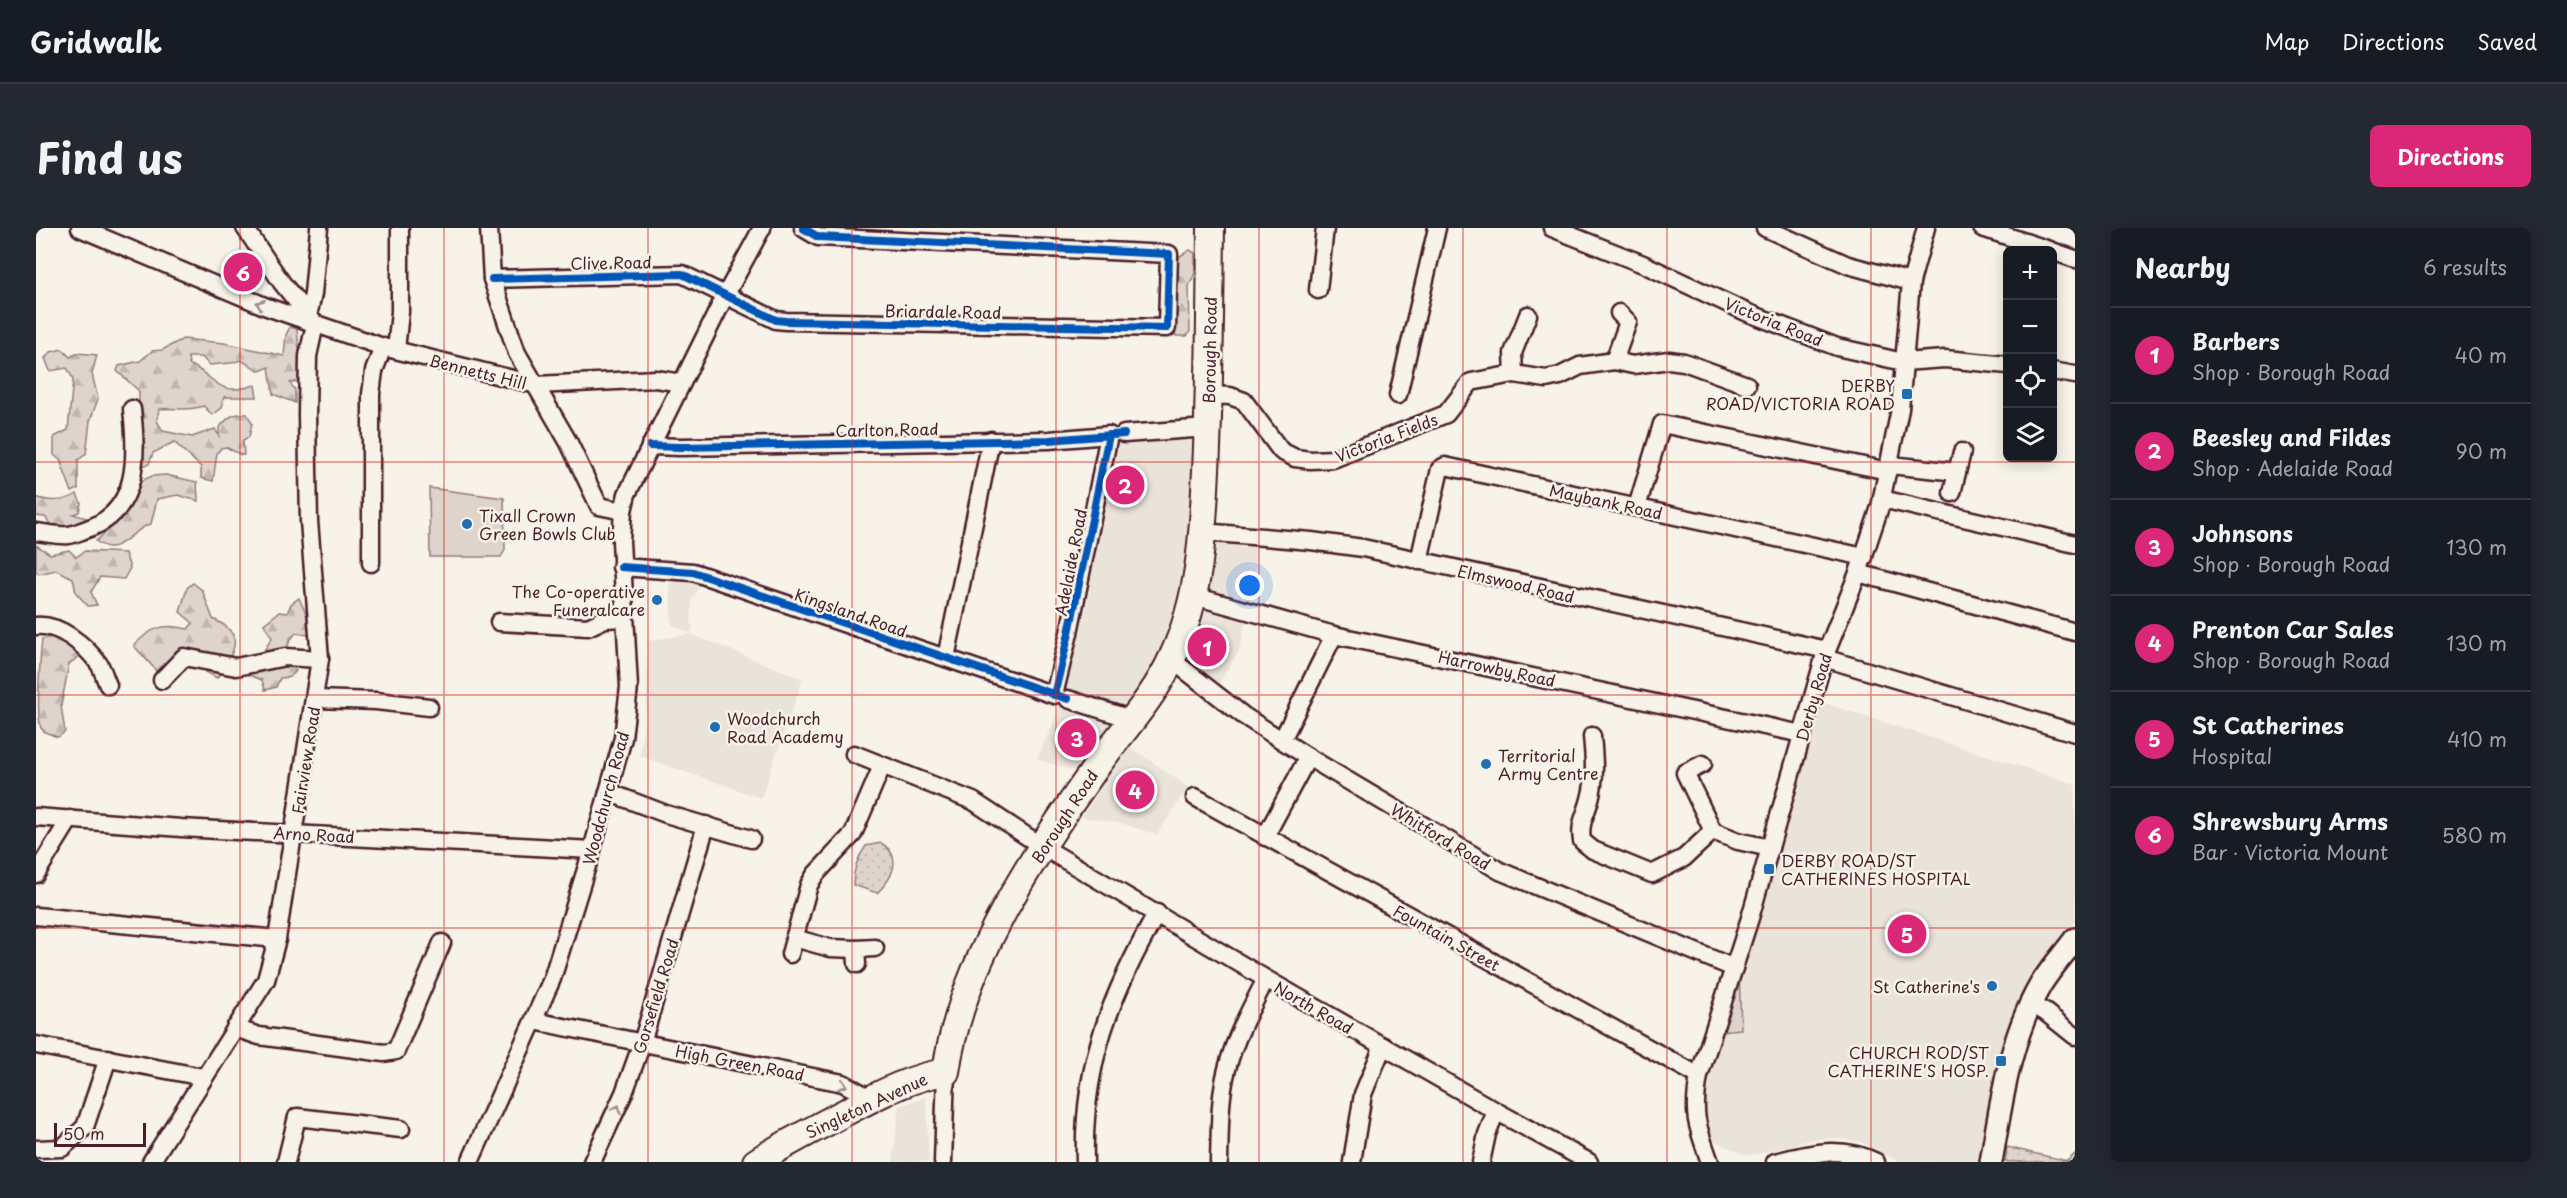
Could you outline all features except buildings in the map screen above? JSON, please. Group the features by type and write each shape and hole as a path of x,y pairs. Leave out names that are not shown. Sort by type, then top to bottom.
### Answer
{"highway":[{"name":"Borough Road","path":"946,1072 949,1051 963,1003 983,951 1043,847 1157,685 1172,660 1194,596 1203,532 1208,428 1211,228"},
{"name":"Singleton Avenue","path":"756,1162 788,1142 872,1099 926,1075 946,1072"}],"main road":[{"path":"1991,1162 2005,1078 2017,1037 2030,1004 2043,981 2071,952"}],"street":[{"name":"Bennetts Hill","path":"80,228 267,307 311,320 389,349 537,385 656,379 682,383"},
{"path":"245,228 282,283 311,320"},
{"name":"Fairview Road","path":"151,1162 266,980 277,939 320,659 309,521 307,415 308,356 319,228"},
{"path":"376,554 371,394 374,371 389,349 400,312 400,228"},
{"path":"489,228 492,279 517,353 569,443 599,506 623,511"},
{"name":"Woodchurch Road","path":"470,1162 552,979 592,850 622,738 629,687 621,567 623,511 627,494 725,296 762,228"},
{"name":"Briardale Road","path":"725,296 776,320 786,321 1167,328 1169,254 818,237 803,228"},
{"path":"1318,290 1324,228"},
{"path":"1398,396 1437,228"},
{"name":"Victoria Road","path":"1552,228 1643,264 1746,312 1837,347 1903,362 1945,359 2003,365"},
{"path":"1765,228 1848,265 1911,282"},
{"name":"Derby Road","path":"1710,1162 1695,1121 1694,1102 1700,1076 1770,848 1825,654 1861,565 1882,499 1900,409 1911,282 1926,228"},
{"path":"1982,228 2036,246"},
{"path":"2057,253 2075,259"},
{"name":"Clive Road","path":"492,279 682,274 725,296"},
{"path":"1614,360 1628,322 1619,313"},
{"path":"1514,374 1513,353 1528,315"},
{"name":"Victoria Fields","path":"1209,396 1230,396 1244,401 1281,451 1310,460 1333,459 1446,414 1471,382 1514,374 1546,379 1560,376 1580,366 1614,360 1633,365 1669,360 1684,362 1747,385"},
{"path":"2057,373 2075,375"},
{"path":"36,532 69,535 101,524 119,506 132,482 136,448 132,409"},
{"path":"1637,507 1662,424 1889,468 1957,472"},
{"name":"Carlton Road","path":"650,446 1049,440 1208,428"},
{"name":"Adelaide Road","path":"1061,697 1069,633 1117,434"},
{"path":"946,658 992,440"},
{"path":"1952,493 1962,452"},
{"name":"Maybank Road","path":"1419,561 1440,469 1445,466 1637,507 1861,565 2075,632"},
{"path":"1882,499 2075,544"},
{"name":"Elmswood Road","path":"1203,532 1363,548 1825,654 2075,733"},
{"name":"Kingsland Road","path":"621,567 693,572 1131,719"},
{"name":"Harrowby Road","path":"1194,596 1334,635 1802,734"},
{"path":"499,622 588,627 605,619 624,618"},
{"path":"36,626 60,629 77,642 99,664 108,685"},
{"path":"1282,740 1334,635"},
{"path":"162,680 184,657 236,667 285,657 320,659"},
{"name":"Whitford Road","path":"1172,660 1244,716 1308,757 1500,871 1734,968"},
{"path":"315,699 376,701 429,707"},
{"path":"1592,736 1595,764 1594,783 1580,828 1582,840 1593,850 1652,874 1684,858 1713,831"},
{"name":"North Road","path":"854,754 973,801 1043,847 1266,979 1496,1112 1589,1162"},
{"path":"1265,837 1308,757"},
{"path":"1703,764 1685,773 1713,831 1738,841 1770,848"},
{"path":"875,948 856,957 830,948 792,946 815,875 853,834 882,766"},
{"path":"608,792 666,814 751,839"},
{"name":"Fountain Street","path":"1195,797 1700,1076"},
{"name":"Arno Road","path":"36,817 181,828 592,850"},
{"path":"36,874 70,819"},
{"name":"Gorsefield Road","path":"592,1162 624,1093 642,1043 706,825"},
{"path":"1085,1162 1088,1100 1101,1031 1128,966 1157,913"},
{"path":"36,916 277,939"},
{"path":"235,1028 259,1036 384,1053 396,1051 442,943"},
{"path":"1219,1162 1220,1124 1227,1070 1246,1017 1266,979"},
{"path":"2030,1004 2045,1011 2075,1036"},
{"name":"High Green Road","path":"534,1021 843,1083 872,1099"},
{"path":"36,1045 203,1077"},
{"path":"1352,1162 1363,1094 1383,1046"},
{"path":"36,1149 62,1148 85,1127 108,1058"},
{"name":"Borough Road","path":"943,1162 946,1072"},
{"path":"1481,1162 1487,1134 1496,1112"},
{"path":"286,1162 297,1117 401,1130"},
{"path":"1774,1162 1816,1152 1838,1150 1862,1155 1876,1162"}],"shaded area":[{"path":"1203,433 1199,533 1258,542 1254,583 1239,651 1219,683 1171,649 1115,736 1188,787 1157,835 1124,824 1082,817 1102,785 1087,775 1037,759 1062,702 1084,619 1117,438"},
{"path":"669,578 700,584 692,601 691,624 693,625 690,633 672,625"},
{"name":"Woodchurch Road Academy","path":"691,634 803,679 761,798 640,756 647,699 647,641"},
{"path":"1812,699 2075,784 2075,921 2030,975 2003,1041 1979,1162 1900,1162 1861,1142 1832,1138 1814,1139 1746,1155 1718,1143 1709,1136 1702,1113 1703,1098"},
{"path":"926,1097 929,1162 893,1162 899,1106"}],"green space":[{"path":"1190,250 1195,253 1195,273 1189,286 1190,331 1187,336 1176,336 1172,316 1179,278 1177,263 1180,256"},
{"path":"290,327 297,329 300,360 298,381 290,383 295,390 295,403 273,394 269,367 260,371 241,360 209,365 202,357 188,357 189,364 224,387 232,389 255,385 257,397 224,397 222,408 212,415 204,406 191,409 159,409 157,421 163,431 192,437 215,429 219,436 219,428 228,418 238,414 247,414 252,423 249,437 243,440 244,455 226,447 221,448 217,453 213,481 201,478 201,467 174,442 153,453 149,464 139,467 139,391 117,371 119,366 140,361 152,351 162,350 183,339 224,343 284,356 286,335"},
{"path":"62,349 70,357 78,353 97,355 92,374 98,399 90,421 86,454 78,460 78,489 72,492 60,460 54,455 54,437 68,430 73,379 67,368 50,371 45,358 51,352"},
{"path":"166,475 197,482 198,501 178,495 157,499 151,524 118,545 104,546 96,541 127,514 130,499 141,481 152,476"},
{"name":"Tixall Crown Green Bowls Club","path":"429,488 504,498 505,550 501,557 430,557"},
{"path":"77,494 81,503 79,512 73,514 93,520 56,531 45,517 36,516 36,497 56,500 67,499"},
{"path":"36,545 50,554 69,550 76,557 85,551 125,553 130,568 124,579 100,577 91,592 97,605 88,606 76,593 73,578 56,570 39,574 36,572"},
{"path":"193,583 202,590 213,619 231,632 234,646 217,678 206,672 202,663 186,665 176,652 173,677 165,685 154,668 134,646 146,634 158,628 172,626 188,629 193,623 180,612 187,588"},
{"path":"299,598 308,618 309,635 296,633 290,640 286,652 296,671 290,677 280,678 276,687 265,690 262,680 249,675 272,638 264,624 279,612 287,613 291,604"},
{"path":"68,629 81,655 69,664 61,706 65,732 58,737 41,728 39,685 41,648 42,639 54,637"},
{"path":"881,843 888,849 894,861 887,881 877,893 853,885 856,864 866,846"},
{"path":"1739,969 1741,1029 1721,1031"},
{"path":"2007,1147 2067,1161 2075,1154 2075,1162 2005,1162"}],"cycle path":[{"path":"492,279 682,274 776,320 786,321 1167,328 1169,254 818,237 803,228"},
{"path":"650,446 1049,440 1124,434"},
{"path":"1054,695 1069,633 1109,435"},
{"path":"621,567 693,572 1068,699"}],"place":[{"name":"Shrewsbury Arms","path":"243,272"},
{"name":"DERBY ROAD/VICTORIA ROAD","path":"1907,394"},
{"name":"Beesley and Fildes","path":"1125,485"},
{"name":"Tixall Crown Green Bowls Club","path":"467,524"},
{"name":"The Co-operative Funeralcare","path":"657,600"},
{"name":"Barbers","path":"1207,647"},
{"name":"Woodchurch Road Academy","path":"715,727"},
{"name":"Johnsons","path":"1077,738"},
{"name":"Territorial Army Centre","path":"1486,764"},
{"name":"Prenton Car Sales","path":"1135,790"},
{"name":"DERBY ROAD/ST CATHERINES HOSPITAL","path":"1769,869"},
{"name":"St Catherines","path":"1907,934"},
{"name":"St Catherine's","path":"1992,986"},
{"name":"CHURCH ROD/ST CATHERINE'S HOSP.","path":"2001,1061"}]}
